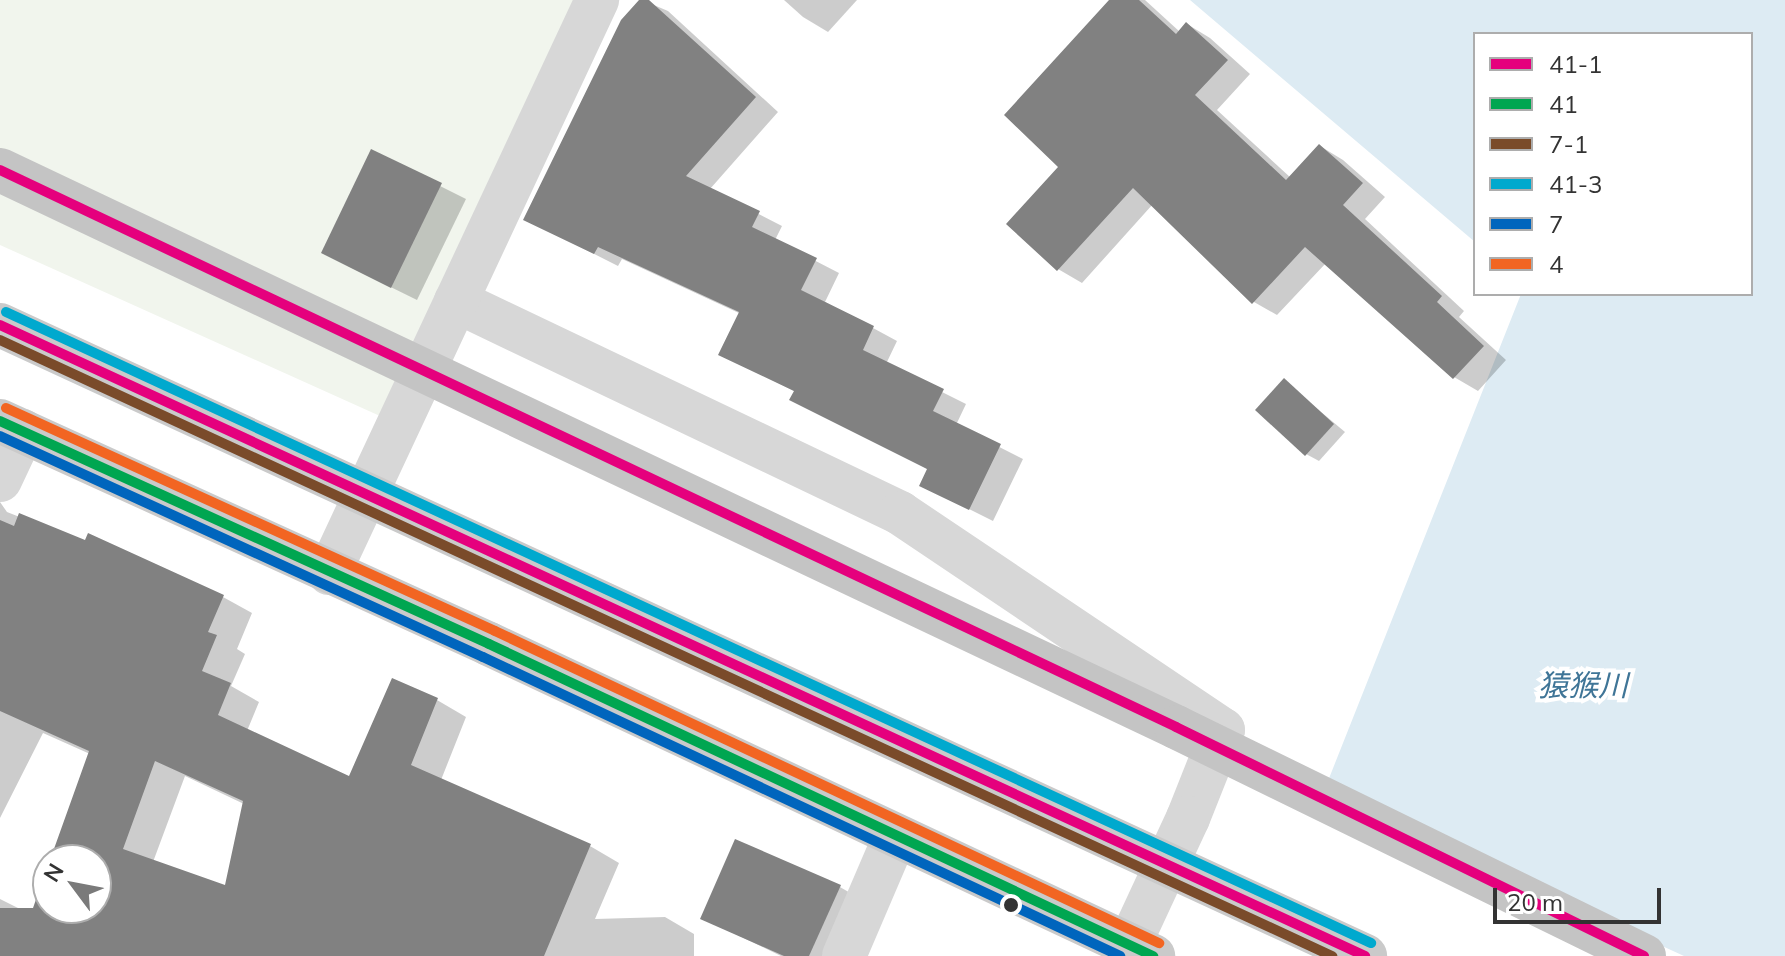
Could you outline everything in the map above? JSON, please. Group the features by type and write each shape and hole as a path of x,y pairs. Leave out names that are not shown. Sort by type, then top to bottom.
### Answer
{"highway":[{"path":"0,170 1176,727 1644,956"}],"main road":[{"path":"0,325 1365,956"},
{"path":"12,426 1141,950"}],"street":[{"path":"329,573 597,0"},
{"path":"456,301 900,513 1223,730 1166,864 1141,950"},
{"path":"0,480 12,426"},
{"path":"844,956 895,837"}],"shaded area":[{"path":"0,0 580,0 380,416 0,245"}],"water":[{"name":"猿猴川","path":"1190,0 1785,0 1785,956 1684,956 1324,791 1520,296 1753,296 1753,32 1473,32 1473,240"}],"building":[{"path":"639,0 649,0 756,97 686,176 760,211 752,227 817,258 801,290 874,326 863,350 944,389 933,411 1001,444 969,510 919,486 927,469 789,400 794,391 718,355 739,312 598,247 594,254 523,220 621,20"},
{"path":"1109,0 1139,0 1176,34 1186,22 1228,60 1195,95 1286,180 1319,144 1363,183 1343,205 1442,296 1437,302 1484,346 1453,379 1305,247 1252,304 1133,188 1057,271 1006,224 1058,167 1004,115"},
{"path":"371,149 442,183 391,288 321,253"},
{"path":"1284,378 1334,424 1305,456 1255,410"},
{"path":"19,513 85,540 88,533 224,595 208,632 217,635 202,671 231,683 218,715 349,776 392,678 438,698 411,765 591,844 544,956 0,956 0,908 32,908 32,924 112,924 112,844 56,844 89,751 0,711 0,520 14,526","holes":["155,761 243,801 225,885 123,849"]},
{"path":"735,839 841,885 809,956 784,956 700,919"}],"transit line":[{"name":"41-1","path":"0,170 1176,727 1644,956"},
{"name":"41-3","path":"6,312 1371,943"},
{"name":"41-1","path":"0,325 1365,956"},
{"name":"7-1","path":"0,340 1332,956"},
{"name":"4","path":"6,408 495,631 1159,943"},
{"name":"41","path":"0,421 489,644 1153,956"},
{"name":"7","path":"0,436 483,657 1120,956"}]}
